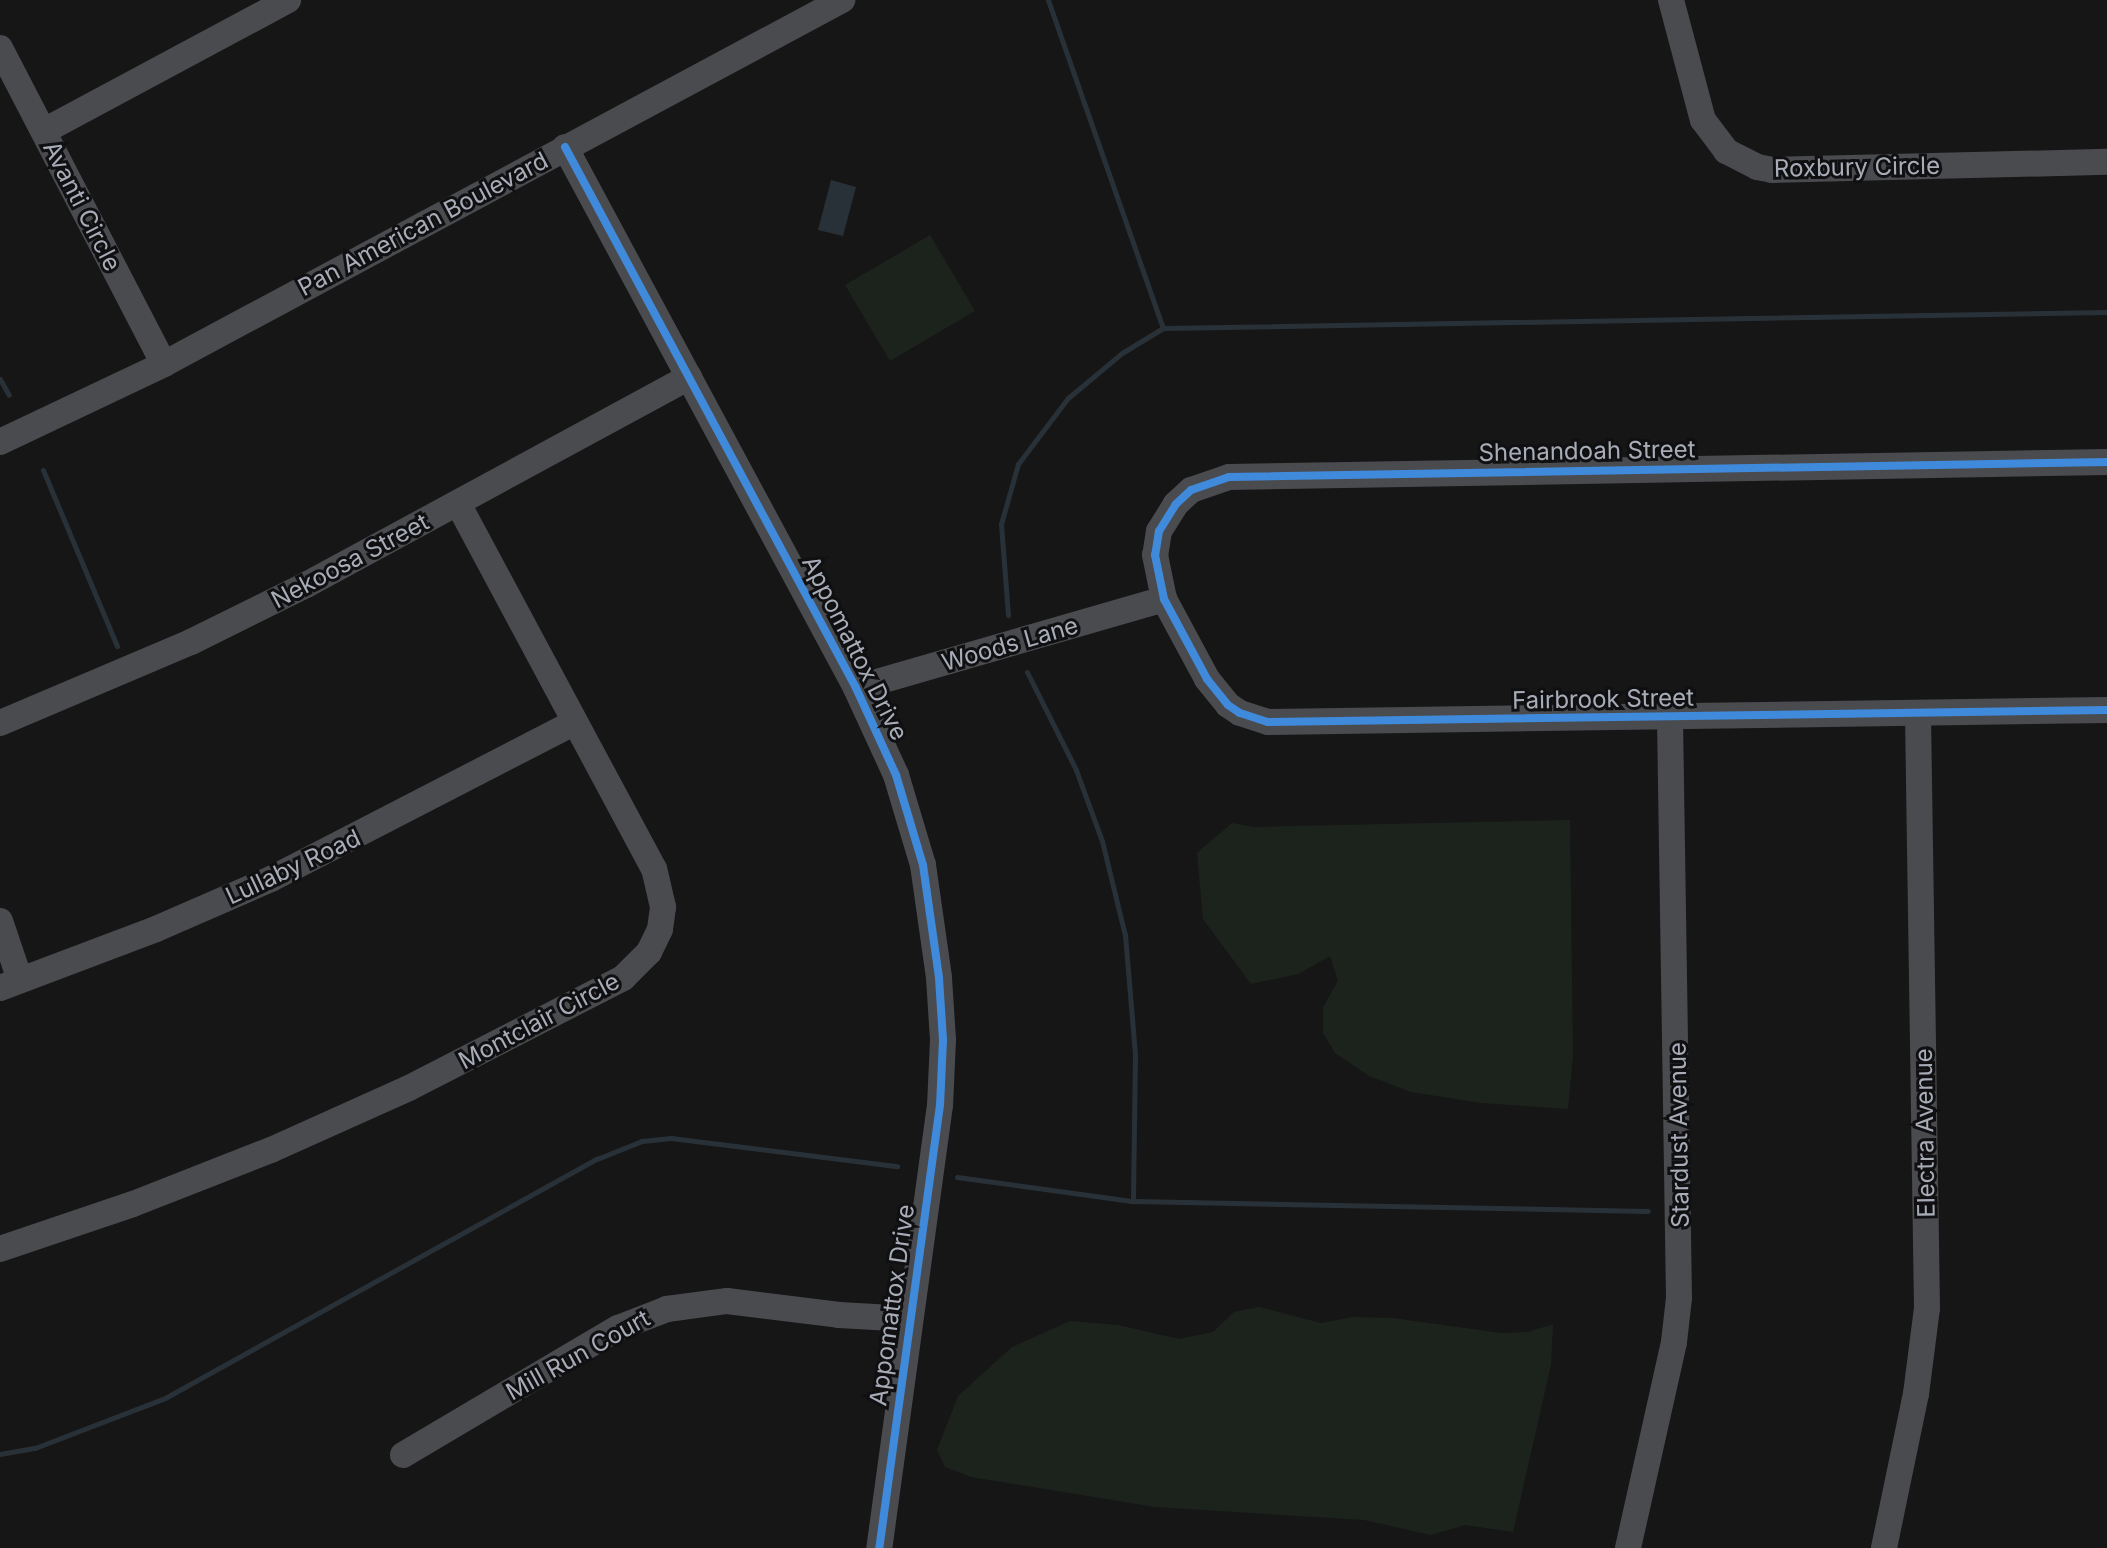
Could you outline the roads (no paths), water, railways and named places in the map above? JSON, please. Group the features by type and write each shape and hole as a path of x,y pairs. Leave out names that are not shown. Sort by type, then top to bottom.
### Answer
{"street":[{"path":"44,131 288,0"},
{"name":"Pan American Boulevard","path":"0,442 164,364 842,0"},
{"name":"Roxbury Circle","path":"1671,0 1703,120 1726,151 1757,167 1772,170 2107,162"},
{"name":"Avanti Circle","path":"0,48 164,364"},
{"name":"Appomattox Drive","path":"565,147 856,688 887,752 913,825 930,901 939,978 943,1040 940,1105 879,1548"},
{"name":"Nekoosa Street","path":"0,723 191,642 458,504 689,377"},
{"name":"Shenandoah Street","path":"1164,599 1155,555 1165,517 1191,490 1229,477 2107,462"},
{"name":"Montclair Circle","path":"0,1249 133,1204 285,1144 492,1048 638,966 660,929 663,907 660,885 458,504"},
{"name":"Woods Lane","path":"856,688 1164,599"},
{"name":"Fairbrook Street","path":"1164,599 1218,694 1240,713 1268,722 2107,710"},
{"name":"Electra Avenue","path":"1884,1548 1916,1394 1927,1308 1918,714"},
{"name":"Stardust Avenue","path":"1628,1548 1674,1342 1681,1271 1670,718"},
{"name":"Lullaby Road","path":"10,984 156,929 271,879 360,836 575,722"},
{"path":"0,921 10,984"},
{"name":"Mill Run Court","path":"403,1455 618,1328 667,1309 727,1301 839,1315 910,1319"}],"waterway":[{"path":"1048,0 1163,328"},
{"path":"1008,615 1001,524 1018,464 1068,398 1122,353 1163,328 2107,312"},
{"path":"0,379 9,395"},
{"path":"43,470 117,646"},
{"path":"1027,672 1076,770 1102,841 1125,935 1135,1054 1133,1201"},
{"path":"0,1454 35,1448 165,1398 597,1159 642,1141 671,1138 897,1166"},
{"path":"957,1177 1133,1201 1648,1211"}]}
